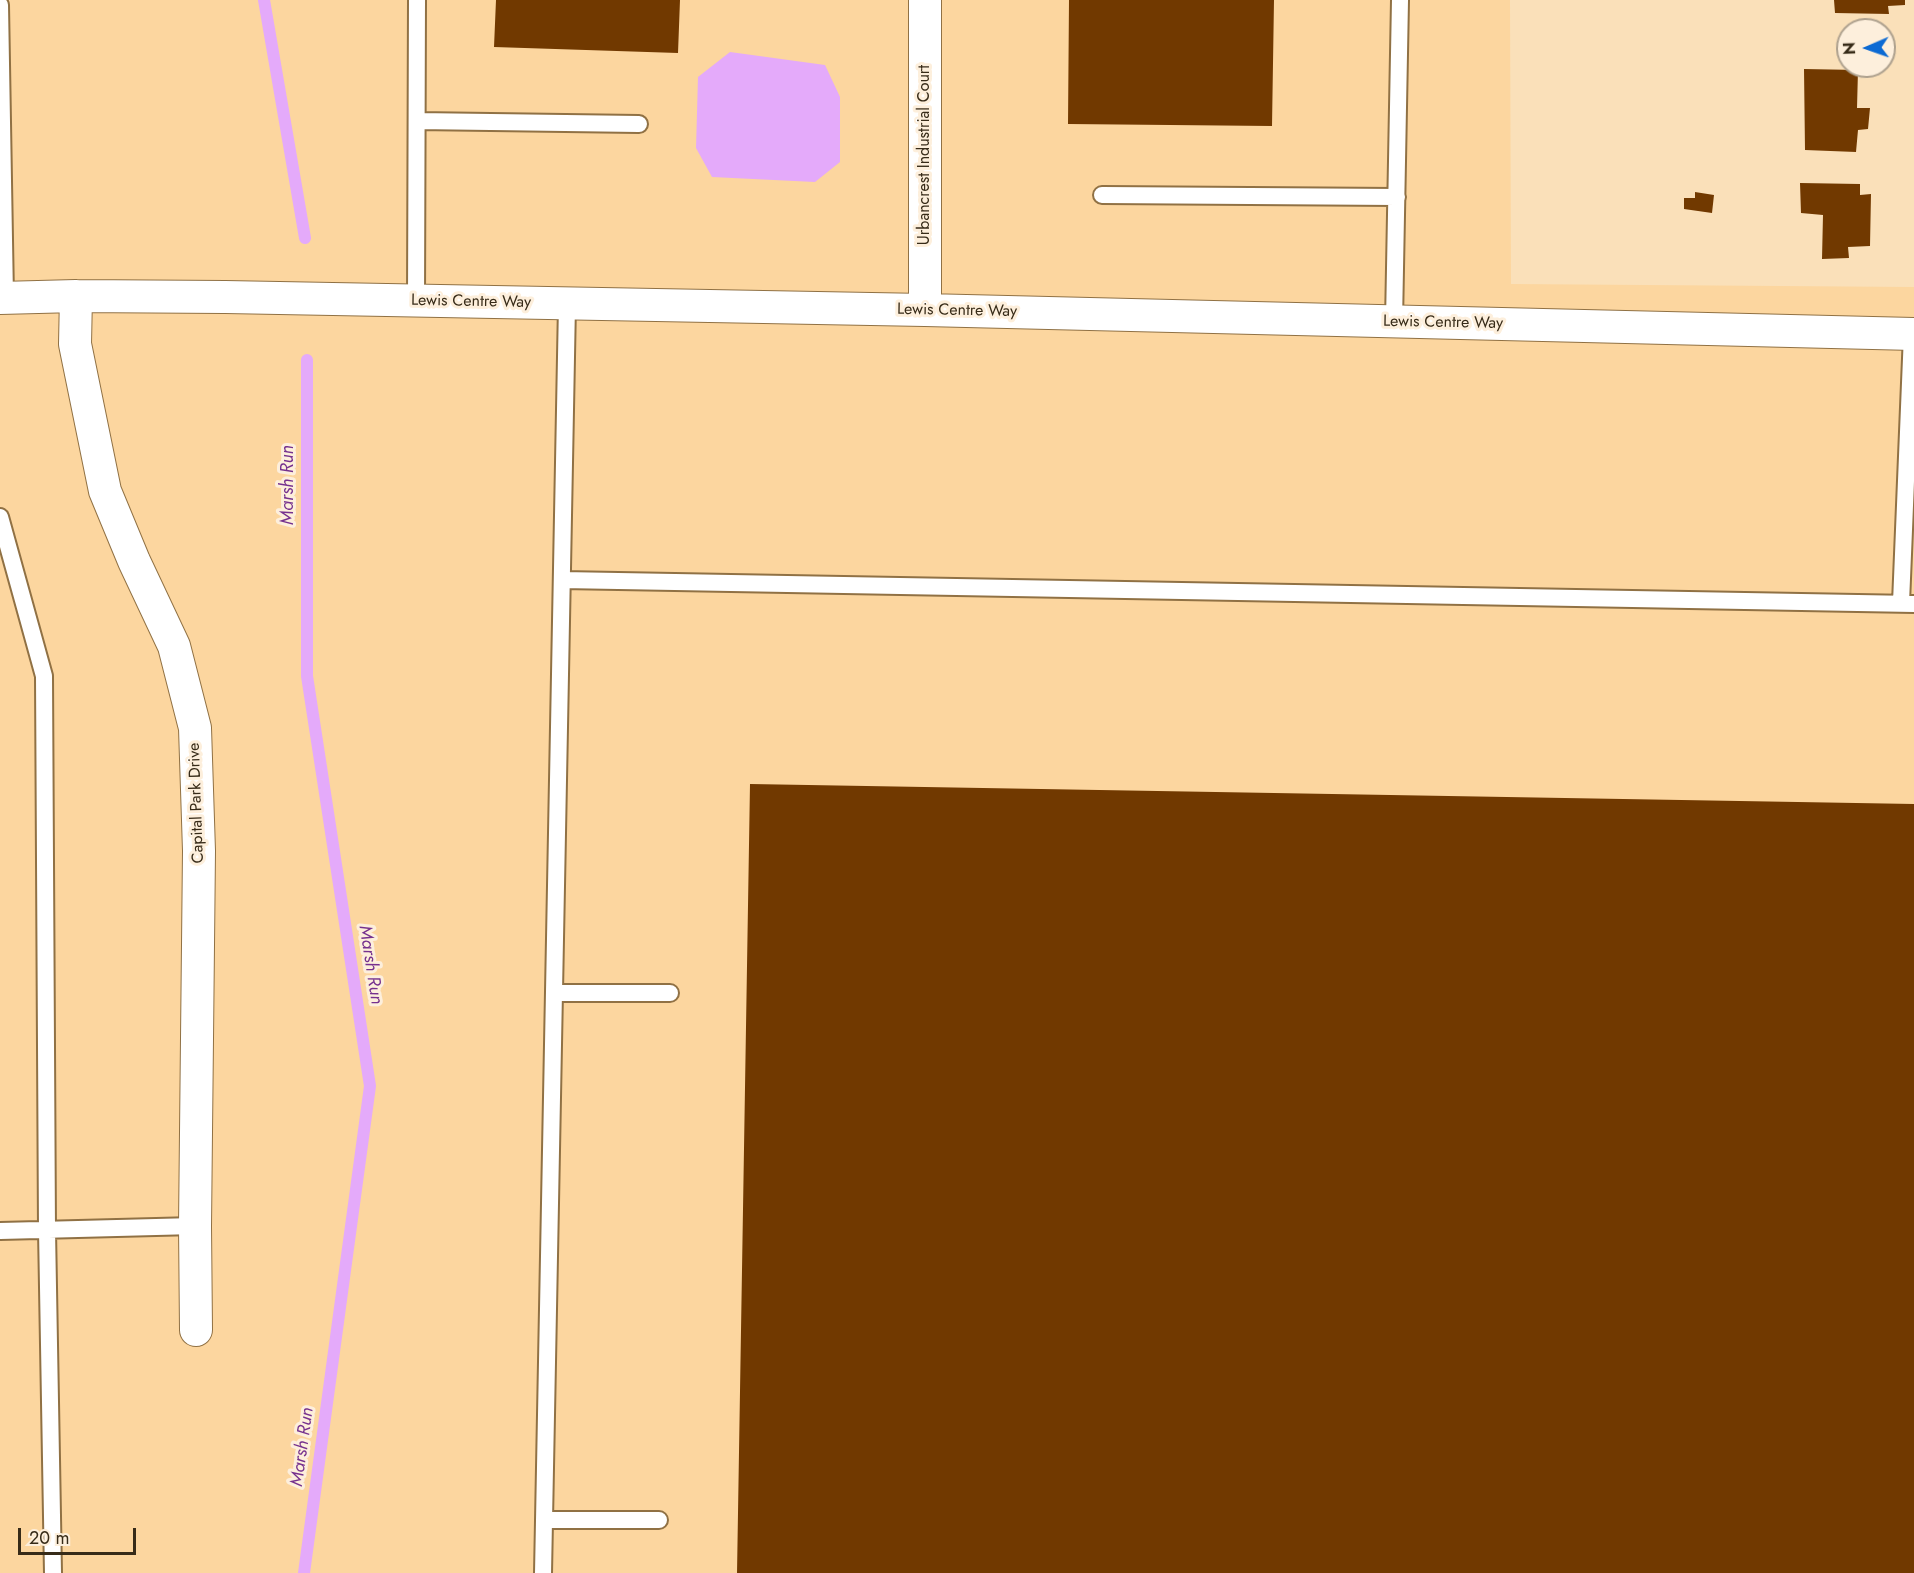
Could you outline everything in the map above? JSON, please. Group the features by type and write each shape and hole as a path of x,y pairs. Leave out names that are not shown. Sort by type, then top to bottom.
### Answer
{"street":[{"name":"Urbancrest Industrial Court","path":"925,0 925,310"},
{"name":"Lewis Centre Way","path":"2,298 76,296 925,310 1913,334"},
{"name":"Capital Park Drive","path":"76,296 75,344 105,491 134,561 174,645 195,729 199,850 196,1330"}],"lane":[{"path":"417,0 417,301"},
{"path":"1394,322 1401,0"},
{"path":"0,5 2,298"},
{"path":"417,121 639,124"},
{"path":"1102,195 1397,197"},
{"path":"543,1573 567,304"},
{"path":"562,580 1908,604 1913,334"},
{"path":"0,517 44,676 47,1230 53,1573"},
{"path":"554,993 670,993"},
{"path":"0,1231 195,1226"},
{"path":"544,1520 659,1520"}],"shaded area":[{"path":"0,0 1510,0 1511,284 1914,287 1914,1573 0,1573"},
{"path":"730,52 825,65 840,97 840,162 815,182 712,177 696,148 698,77"}],"building":[{"path":"496,0 680,0 678,53 494,47"},
{"path":"1069,0 1274,0 1272,126 1068,124"},
{"path":"1834,0 1905,0 1905,5 1888,6 1889,14 1835,13"},
{"path":"1804,69 1836,70 1836,78 1858,78 1857,108 1870,108 1868,129 1858,130 1856,152 1805,150"},
{"path":"1800,183 1860,184 1860,195 1871,194 1870,246 1848,247 1849,258 1822,259 1823,215 1801,213"},
{"path":"1695,192 1714,195 1712,213 1684,209 1684,198 1695,198"},
{"path":"750,784 1914,804 1914,1573 737,1573"}],"waterway":[{"name":"Marsh Run","path":"264,0 305,238"},
{"name":"Marsh Run","path":"304,1573 370,1086 307,676 307,360"}]}
